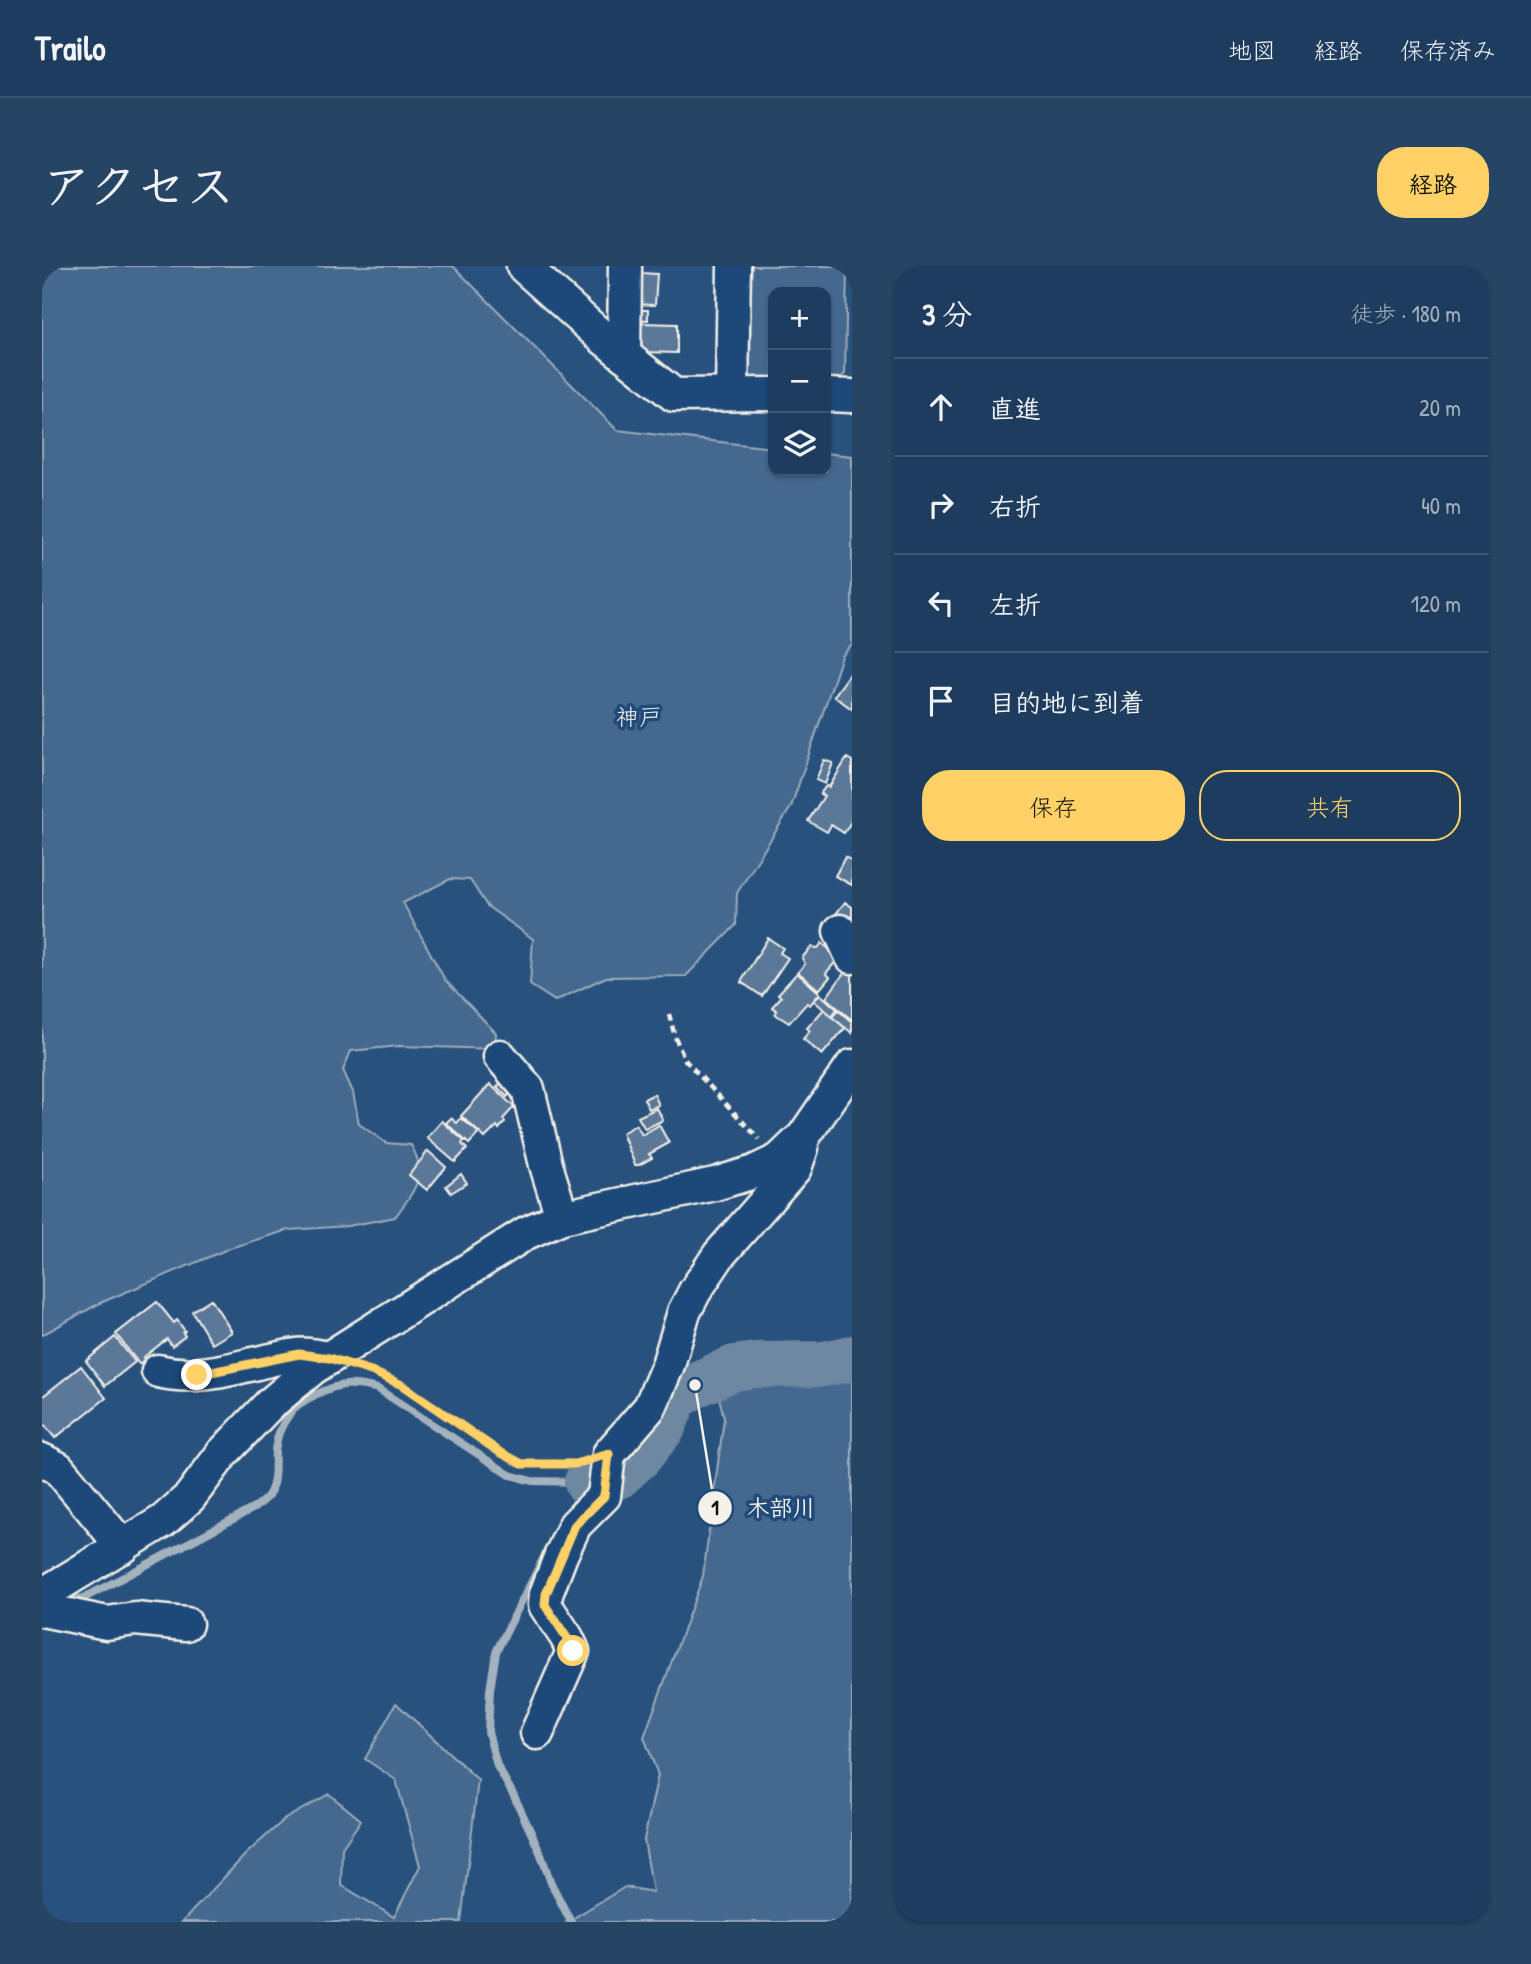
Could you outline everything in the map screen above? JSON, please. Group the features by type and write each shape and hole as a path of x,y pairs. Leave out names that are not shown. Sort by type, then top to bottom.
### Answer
{"street":[{"path":"523,266 674,395 768,394"},
{"path":"624,355 625,266"},
{"path":"732,394 734,266"},
{"path":"831,395 852,396"},
{"path":"500,1056 528,1089 546,1165 562,1217"},
{"path":"42,1595 163,1521 190,1497 222,1454 268,1405 329,1358 526,1233 562,1217 715,1184 754,1172 779,1160 804,1136 852,1066"},
{"path":"537,1733 573,1651 545,1605 546,1594 575,1525 604,1496 609,1454 650,1407 668,1365 684,1312 695,1291 719,1255 795,1168 800,1158 804,1136"},
{"path":"158,1371 178,1376 197,1375 299,1354 329,1358"},
{"path":"42,1460 58,1468 123,1547"},
{"path":"42,1610 99,1622 135,1619 186,1623"}],"path":[{"path":"669,1014 685,1059 779,1160"},
{"path":"329,1358 371,1371 402,1385 498,1451 522,1464 575,1464 609,1454"}],"shaded area":[{"path":"42,266 453,266 617,430 768,447 768,476 831,476 831,454 852,456 852,645 842,656 791,807 737,893 736,925 686,976 606,977 555,1001 530,985 533,939 487,906 470,880 450,879 403,903 445,980 496,1033 495,1049 399,1046 351,1051 343,1070 353,1092 359,1124 386,1143 411,1145 419,1166 413,1192 395,1217 348,1226 288,1230 230,1248 100,1303 42,1335"},
{"path":"744,266 847,266 845,374 836,381 831,381 831,287 768,287 768,381 752,381 742,373"},
{"path":"852,1357 852,1922 567,1922 625,1887 653,1892 644,1840 658,1775 644,1737 703,1576 724,1418 718,1393 759,1371 803,1359"},
{"path":"396,1703 478,1780 461,1922 182,1922 247,1853 285,1819 329,1794 361,1820 342,1848 341,1885 394,1917 420,1866 396,1780 365,1759"}],"building":[{"path":"640,273 657,274 655,305 632,304"},
{"path":"630,310 648,310 648,320 629,319"},
{"path":"641,323 677,324 677,353 641,352"},
{"path":"852,671 852,709 834,696"},
{"path":"847,758 852,761 852,820 844,833 831,825 827,832 808,821 824,796 820,794 826,786 829,787"},
{"path":"824,760 833,763 825,784 816,780"},
{"path":"845,857 852,861 852,885 835,876"},
{"path":"845,902 852,907 852,928 835,915"},
{"path":"768,938 783,948 780,953 788,958 762,996 741,982"},
{"path":"822,943 839,958 826,973 830,977 819,990 798,972 805,964 802,958 811,947 818,948"},
{"path":"850,965 852,966 852,1020 826,998"},
{"path":"797,973 820,993 789,1023 775,1014 777,1011 772,1007 781,997 778,994"},
{"path":"820,994 837,1009 832,1016 814,1001"},
{"path":"824,1009 845,1028 822,1055 803,1039 810,1031 807,1028"},
{"path":"838,1010 852,1022 852,1033 832,1017"},
{"path":"505,1078 516,1087 507,1097 497,1087"},
{"path":"490,1084 514,1107 503,1119 505,1122 499,1129 497,1126 485,1138 461,1116"},
{"path":"654,1094 659,1105 649,1109 644,1099"},
{"path":"657,1108 663,1120 645,1129 638,1117"},
{"path":"451,1118 457,1123 461,1118 479,1133 469,1144 446,1123"},
{"path":"442,1121 464,1141 462,1144 467,1149 455,1162 427,1138"},
{"path":"636,1125 642,1135 659,1125 669,1143 649,1154 652,1158 639,1165 635,1165 622,1133"},
{"path":"428,1151 446,1167 427,1190 409,1175"},
{"path":"461,1174 467,1183 451,1193 446,1186"},
{"path":"211,1299 232,1332 212,1344 192,1311"},
{"path":"157,1302 174,1323 177,1320 185,1331 185,1336 172,1346 167,1339 139,1364 116,1334"},
{"path":"115,1337 135,1362 105,1386 86,1361"},
{"path":"81,1366 106,1398 55,1438 42,1422 42,1397"}],"waterway":[{"path":"587,1482 618,1476 640,1456 663,1427 675,1398 695,1385 734,1368 824,1364 852,1358"},
{"path":"60,1601 84,1598 261,1503 272,1486 275,1450 283,1424 299,1404 338,1386 360,1385 378,1389 510,1475 532,1481 587,1482 572,1509"},
{"path":"546,1553 496,1652 490,1690 488,1732 497,1766 514,1796 551,1883 571,1922"}],"place":[{"name":"木部川","path":"695,1385"}],"district":[{"name":"神戸","path":"639,717"}],"route":[{"path":"197,1375 299,1354 329,1358 371,1371 402,1385 498,1451 522,1464 575,1464 609,1454 604,1496 575,1525 546,1594 545,1605 573,1651"}]}
